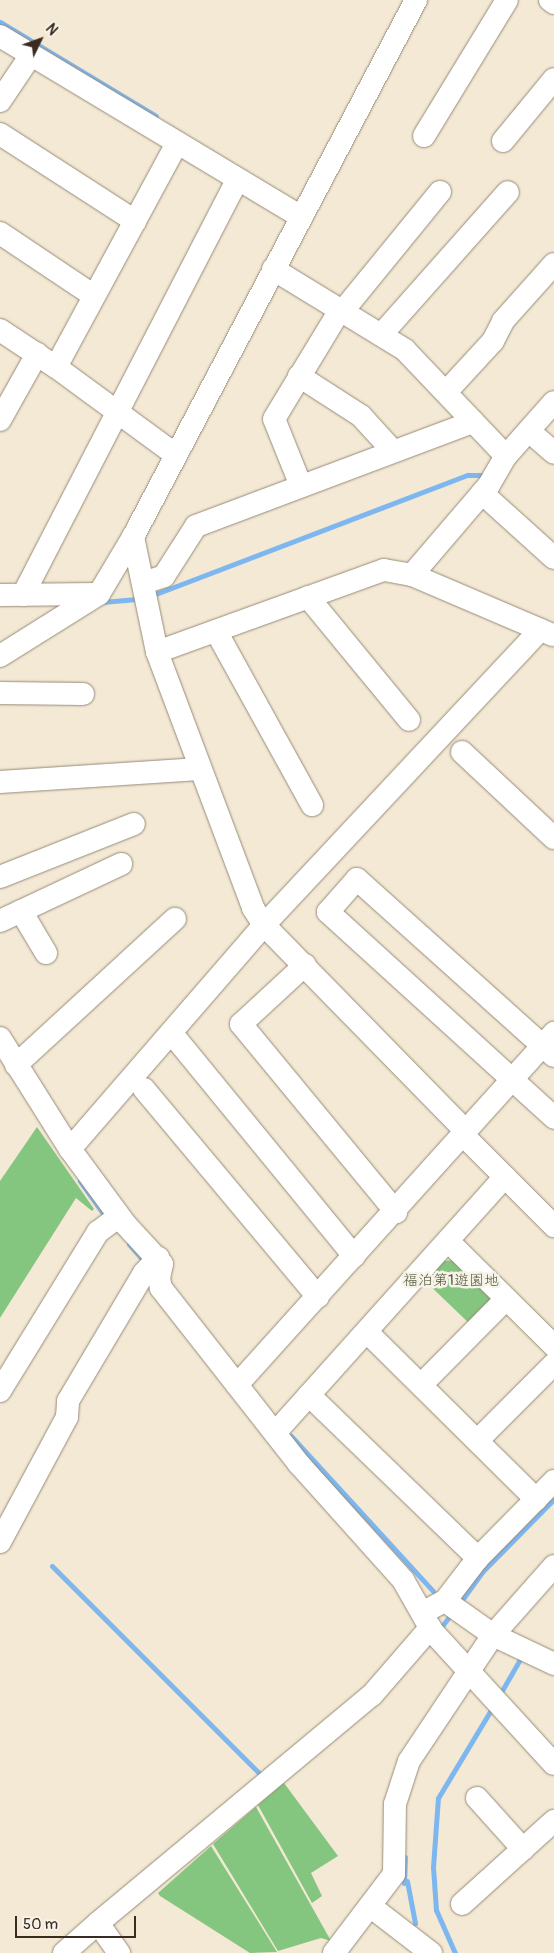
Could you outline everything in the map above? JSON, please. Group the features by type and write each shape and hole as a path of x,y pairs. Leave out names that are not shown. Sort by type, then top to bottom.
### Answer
{"street":[{"path":"0,656 99,594 133,537 300,216 416,0"},
{"path":"424,136 507,0"},
{"path":"550,0 554,3"},
{"path":"0,36 300,216"},
{"path":"0,101 31,55"},
{"path":"503,142 554,79"},
{"path":"0,134 135,221"},
{"path":"56,366 177,143"},
{"path":"23,595 116,410 238,179"},
{"path":"301,486 274,419 299,376 344,308 440,192"},
{"path":"385,331 508,192"},
{"path":"0,233 94,296"},
{"path":"450,387 493,340 503,321 554,264"},
{"path":"274,269 385,331 418,362 450,387 473,422 494,475 554,558"},
{"path":"0,330 56,366 176,454"},
{"path":"0,420 37,354"},
{"path":"299,376 361,416 393,452"},
{"path":"412,575 494,475 533,434 554,402"},
{"path":"145,592 164,576 196,526 473,422"},
{"path":"533,434 554,452"},
{"path":"133,537 157,652 253,908 264,925 305,965 505,1177 554,1226"},
{"path":"70,1149 264,925 547,633 412,575 384,570 157,652"},
{"path":"0,594 99,594"},
{"path":"308,597 409,720"},
{"path":"216,631 312,805"},
{"path":"0,693 82,694"},
{"path":"462,752 554,838"},
{"path":"0,782 200,769"},
{"path":"0,877 134,824"},
{"path":"0,921 121,864"},
{"path":"242,1381 354,1256 518,1083 550,1048 357,879 328,912 518,1083 554,1118"},
{"path":"21,911 46,953"},
{"path":"16,1066 175,919"},
{"path":"305,965 241,1024 396,1212"},
{"path":"0,1038 70,1149 112,1222 158,1258 162,1264 159,1278 161,1288 242,1381 403,1580 431,1628 554,1764"},
{"path":"178,1040 354,1256"},
{"path":"144,1089 318,1297"},
{"path":"280,1428 505,1177"},
{"path":"0,1391 112,1222"},
{"path":"448,1241 554,1346"},
{"path":"0,1542 67,1417 68,1402 144,1273 158,1258"},
{"path":"421,1385 506,1299"},
{"path":"367,1332 536,1499"},
{"path":"478,1440 554,1364"},
{"path":"309,1395 478,1558"},
{"path":"64,1953 372,1695 451,1606 478,1558 554,1481"},
{"path":"334,1953 394,1874 395,1804 409,1761 468,1671 509,1620 515,1606 554,1566"},
{"path":"451,1606 496,1636 554,1664"},
{"path":"477,1798 523,1849"},
{"path":"462,1904 554,1821"},
{"path":"370,1906 431,1953"},
{"path":"98,1923 119,1953"}],"green space":[{"path":"37,1127 94,1209 92,1211 76,1198 0,1318 0,1181"},
{"name":"福泊第1遊園地","path":"456,1260 493,1298 472,1326 424,1280 442,1261"},
{"path":"284,1783 338,1856 311,1873 322,1896 312,1903 258,1805"},
{"path":"256,1807 331,1941 321,1938 278,1951 213,1844"},
{"path":"211,1846 277,1952 250,1953 158,1893"}],"waterway":[{"path":"0,22 156,116"},
{"path":"153,595 468,475 489,475"},
{"path":"102,602 140,599"},
{"path":"80,1181 107,1219"},
{"path":"129,1244 141,1258"},
{"path":"291,1436 433,1591"},
{"path":"459,1604 483,1571 554,1499"},
{"path":"52,1566 264,1778"},
{"path":"439,1630 452,1613"},
{"path":"500,1694 523,1654"},
{"path":"455,1953 436,1910 433,1867 438,1798 492,1708"},
{"path":"404,1883 405,1857"},
{"path":"407,1881 415,1923"}]}
